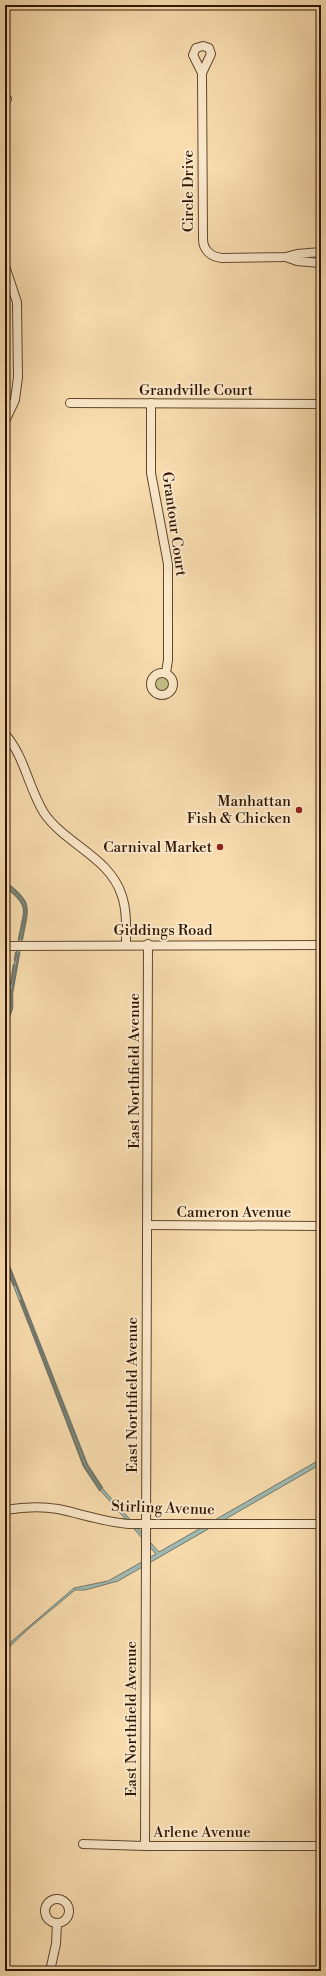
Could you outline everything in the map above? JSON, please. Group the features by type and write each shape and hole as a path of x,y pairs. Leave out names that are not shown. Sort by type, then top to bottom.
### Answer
{"street":[{"name":"Circle Drive","path":"202,73 204,246 210,254 219,257 286,258 297,261 317,258"},
{"path":"5,266 17,302 18,377 15,400 5,421"},
{"name":"Grandville Court","path":"70,403 321,404"},
{"name":"Grantour Court","path":"151,403 151,473 168,568 168,660 166,673"},
{"path":"5,734 18,752 35,795 49,819 68,840 99,862 114,880 122,896 125,908 126,944"},
{"name":"Giddings Road","path":"5,946 126,944 321,945"},
{"name":"East Northfield Avenue","path":"145,1846 148,944"},
{"name":"Cameron Avenue","path":"147,1226 321,1226"},
{"name":"Stirling Avenue","path":"5,1510 49,1508 106,1522 146,1524 321,1524"},
{"name":"Arlene Avenue","path":"83,1844 145,1846 321,1846"},
{"path":"50,1971 56,1944 57,1923"}],"shaded area":[{"path":"159,677 165,677 169,681 169,687 165,691 159,691 155,687 155,681"}],"water":[{"path":"5,882 20,894 27,911 12,993 12,1008 5,1028 5,1018 9,1007 9,993 24,911 20,899 5,886"},
{"path":"5,1256 87,1465 102,1488 159,1552 321,1459 321,1464 118,1581 85,1590 75,1590 27,1630 5,1651 5,1647 74,1588 108,1581 156,1554 100,1490 84,1466 5,1264"}],"waterway":[{"path":"5,882 14,889 24,901 26,906 27,912 22,939"},
{"path":"5,886 19,898 24,909 19,939"},
{"path":"15,960 16,953"},
{"path":"5,1028 12,1008 12,993 19,953"},
{"path":"11,984 14,965"},
{"path":"5,1018 9,1007 10,989"},
{"path":"5,1256 87,1465 102,1488"},
{"path":"5,1264 14,1285"},
{"path":"21,1301 84,1466 100,1490"}],"place":[{"name":"Manhattan Fish & Chicken","path":"299,810"},
{"name":"Carnival Market","path":"220,847"}]}
